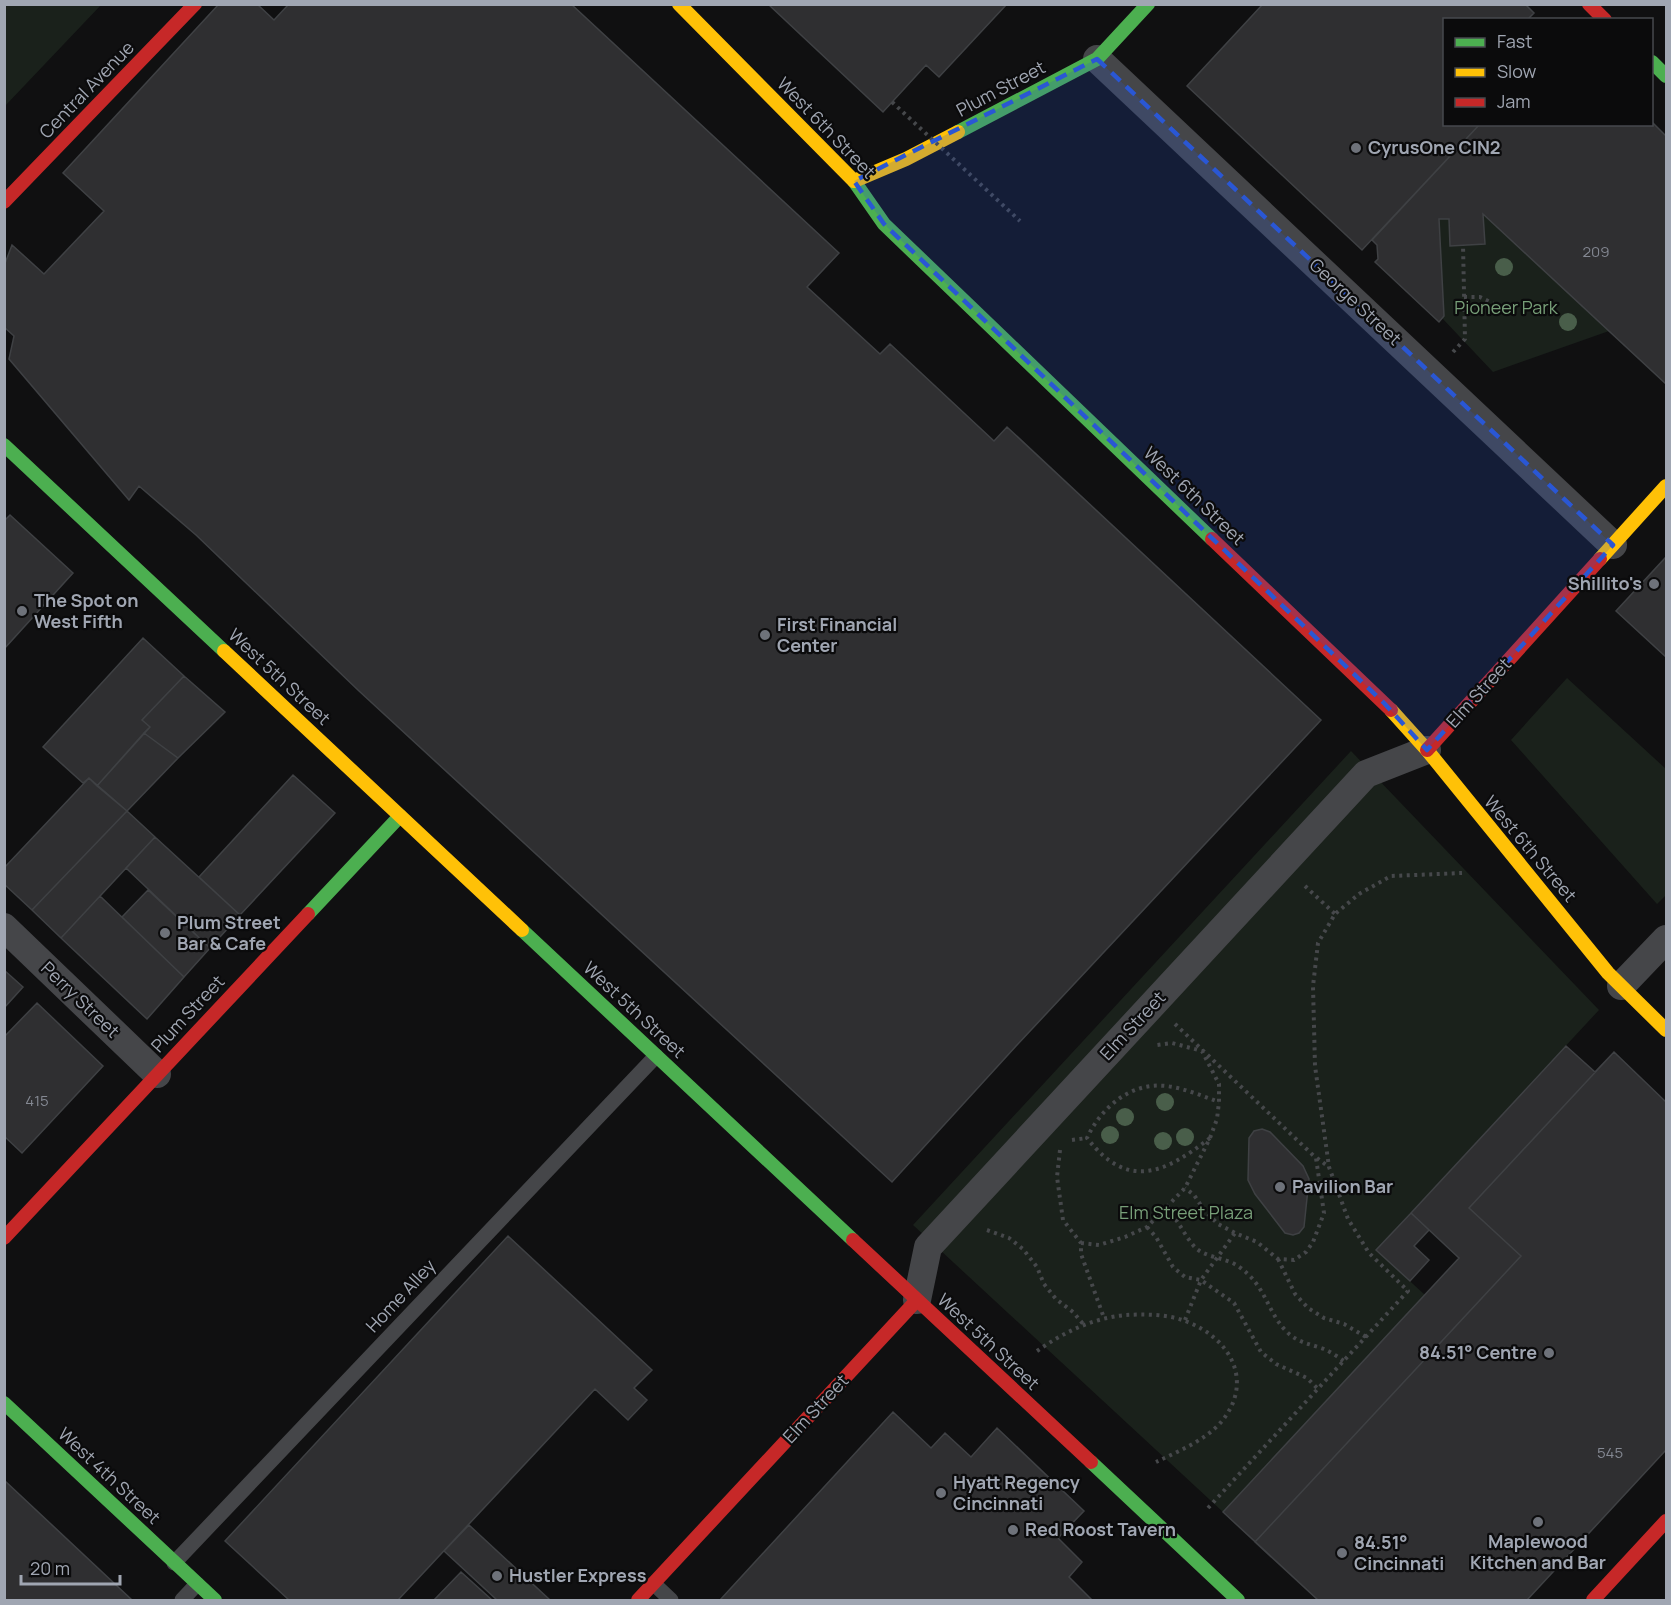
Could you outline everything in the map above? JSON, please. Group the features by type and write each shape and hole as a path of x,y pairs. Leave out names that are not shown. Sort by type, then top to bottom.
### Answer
{"street":[{"name":"Central Avenue","path":"4,202 195,4"},
{"name":"West 6th Street","path":"679,4 854,181 884,224 1384,703 1427,750 1621,986 1666,1030"},
{"name":"Plum Street","path":"854,181 906,159 1097,59 1148,4"},
{"path":"1589,4 1603,18"},
{"name":"George Street","path":"1097,59 1613,544"},
{"path":"1653,63 1666,76"},
{"name":"West 5th Street","path":"4,445 1238,1600"},
{"name":"Elm Street","path":"638,1600 917,1299 928,1247 1366,774 1427,750 1666,486"},
{"name":"Plum Street","path":"4,1238 400,816"},
{"name":"Perry Street","path":"4,927 156,1074"},
{"path":"1621,986 1666,939"},
{"name":"West 4th Street","path":"4,1403 215,1600"},
{"path":"1593,1600 1666,1521"}],"lane":[{"name":"Home Alley","path":"174,1563 656,1056"},
{"path":"182,1600 197,1584"},
{"path":"654,1584 671,1600"}],"path":[{"path":"892,102 1020,221"},
{"path":"1453,352 1466,339 1463,245"},
{"path":"1464,297 1480,297 1496,305"},
{"path":"1282,865 1335,914"},
{"path":"1208,1508 1408,1290 1369,1253 1348,1219 1329,1167 1315,1066 1313,986 1318,943 1335,914 1359,894 1391,876 1462,873"},
{"path":"1153,1004 1316,1158 1329,1167"},
{"path":"1081,1243 1099,1245 1147,1227 1185,1188 1210,1138 1217,1119 1219,1084 1202,1051 1172,1043 1155,1046"},
{"path":"1087,1138 1095,1121 1114,1101 1142,1086 1166,1086 1190,1091 1219,1102"},
{"path":"1087,1138 1098,1153 1114,1164 1133,1171 1156,1171 1183,1159 1210,1138"},
{"path":"1087,1138 1062,1140 1057,1177 1063,1220 1081,1243 1081,1254 1104,1318"},
{"path":"1278,1259 1294,1260 1306,1252 1313,1242 1324,1213 1316,1158"},
{"path":"1185,1188 1194,1195 1204,1210 1218,1224 1257,1242 1278,1259 1295,1294 1308,1308 1366,1337"},
{"path":"1166,1208 1175,1216 1194,1246 1203,1253 1237,1265 1256,1282 1287,1332 1304,1344 1323,1349 1344,1360"},
{"path":"961,1212 986,1230 1009,1238 1023,1249 1056,1299 1073,1312 1084,1325"},
{"path":"1147,1227 1156,1237 1173,1267 1185,1276 1201,1280 1234,1303 1261,1352 1276,1364 1306,1378 1318,1389"},
{"path":"1185,1321 1201,1280 1235,1233"},
{"path":"1037,1351 1056,1338 1084,1325 1104,1318 1127,1315 1162,1316 1185,1321 1208,1332 1225,1349 1235,1365 1238,1382 1235,1400 1221,1421 1204,1437 1156,1462"}],"highlighted area":[{"path":"1097,59 1613,545 1427,750 1384,703 884,224 854,181"}],"green space":[{"path":"4,5 101,5 5,106 4,106"},
{"name":"Pioneer Park","path":"1483,214 1609,331 1493,372 1442,318 1439,219 1449,219 1450,246 1485,244"},
{"path":"1567,678 1666,769 1666,895 1657,904 1511,740"},
{"name":"Elm Street Plaza","path":"1351,751 1599,1010 1376,1250 1425,1295 1223,1512 913,1225"}],"building":[{"name":"First Financial Center","path":"219,4 257,4 274,20 289,4 571,4 839,253 807,287 880,354 890,344 994,441 1007,427 1321,720 892,1182 359,691 196,535 139,486 129,500 9,359 14,336 4,327 4,266 12,245 44,274 104,211 63,173"},
{"path":"768,4 1007,4 939,77 926,65 883,112"},
{"name":"CyrusOne CIN2","path":"1263,4 1525,4 1534,13 1529,18 1443,18 1443,126 1478,126 1362,250 1187,86"},
{"path":"1653,123 1666,136 1666,384 1483,214 1485,244 1450,246 1449,219 1439,219 1444,316 1439,322 1375,262 1378,259 1377,245 1372,240 1478,126 1653,126"},
{"name":"The Spot on West Fifth","path":"10,515 73,573 4,649 4,521"},
{"name":"Shillito's","path":"1666,557 1666,657 1616,611"},
{"path":"143,638 184,676 142,720 150,727 97,786 89,778 83,783 43,747"},
{"path":"184,676 225,712 178,758 144,733 150,727 142,720"},
{"path":"144,733 178,758 127,811 97,786"},
{"path":"293,775 335,813 240,915 199,877"},
{"path":"89,778 127,811 32,910 4,884 4,868"},
{"path":"127,811 155,837 61,938 32,910"},
{"path":"155,837 240,915 210,948 126,868"},
{"name":"Plum Street Bar & Cafe","path":"148,890 210,948 184,977 122,917"},
{"path":"100,896 184,977 147,1019 61,938"},
{"path":"4,970 23,987 4,1008"},
{"path":"37,1003 103,1066 22,1153 4,1136 4,1037"},
{"name":"84.51° Centre","path":"1566,1046 1595,1072 1614,1052 1666,1102 1666,1450 1527,1600 1318,1600 1223,1512 1459,1258 1411,1213"},
{"name":"84.51° Centre","path":"1614,1052 1666,1102 1666,1450 1527,1600 1318,1600 1255,1542 1521,1256 1469,1208"},
{"name":"Pavilion Bar","path":"1262,1129 1270,1132 1303,1166 1309,1179 1304,1227 1299,1233 1293,1235 1285,1233 1255,1194 1248,1180 1249,1138 1254,1131"},
{"path":"1411,1213 1429,1230 1414,1246 1429,1260 1410,1281 1376,1250"},
{"path":"508,1236 652,1370 634,1388 647,1400 628,1420 595,1389 398,1600 289,1600 225,1541"},
{"name":"Hyatt Regency Cincinnati","path":"893,1412 931,1448 945,1433 971,1457 997,1428 1084,1511 1058,1538 1082,1562 1069,1577 1092,1600 720,1600"},
{"path":"4,1480 132,1600 4,1600"},
{"name":"Hustler Express","path":"469,1525 550,1600 497,1600 444,1551"},
{"path":"461,1572 492,1600 434,1600"}],"traffic: fast":[{"path":"958,132 1097,59 1148,4"},
{"path":"1653,63 1666,76"},
{"path":"854,181 884,224 1212,539"},
{"path":"4,445 224,651"},
{"path":"308,914 400,816"},
{"path":"522,930 853,1240"},
{"path":"4,1403 215,1600"},
{"path":"1091,1462 1238,1600"}],"traffic: slow":[{"path":"679,4 854,181 906,159 958,132"},
{"path":"1600,559 1666,486"},
{"path":"224,651 522,930"},
{"path":"1391,710 1427,750 1608,973 1666,1030"}],"traffic: jam":[{"path":"4,202 195,4"},
{"path":"1589,4 1603,18"},
{"path":"1212,539 1391,710"},
{"path":"1427,750 1600,559"},
{"path":"4,1238 308,914"},
{"path":"853,1240 1091,1462"},
{"path":"638,1600 917,1300"},
{"path":"1593,1600 1666,1521"}],"place":[{"name":"CyrusOne CIN2","path":"1356,148"},
{"name":"Shillito's","path":"1654,584"},
{"name":"The Spot on West Fifth","path":"22,611"},
{"name":"First Financial Center","path":"765,635"},
{"name":"Plum Street Bar & Cafe","path":"165,933"},
{"name":"Pavilion Bar","path":"1280,1187"},
{"name":"84.51° Centre","path":"1549,1353"},
{"name":"Hyatt Regency Cincinnati","path":"941,1493"},
{"name":"Maplewood Kitchen and Bar","path":"1538,1522"},
{"name":"Red Roost Tavern","path":"1013,1530"},
{"name":"84.51° Cincinnati","path":"1342,1553"},
{"name":"Hustler Express","path":"497,1576"}]}
